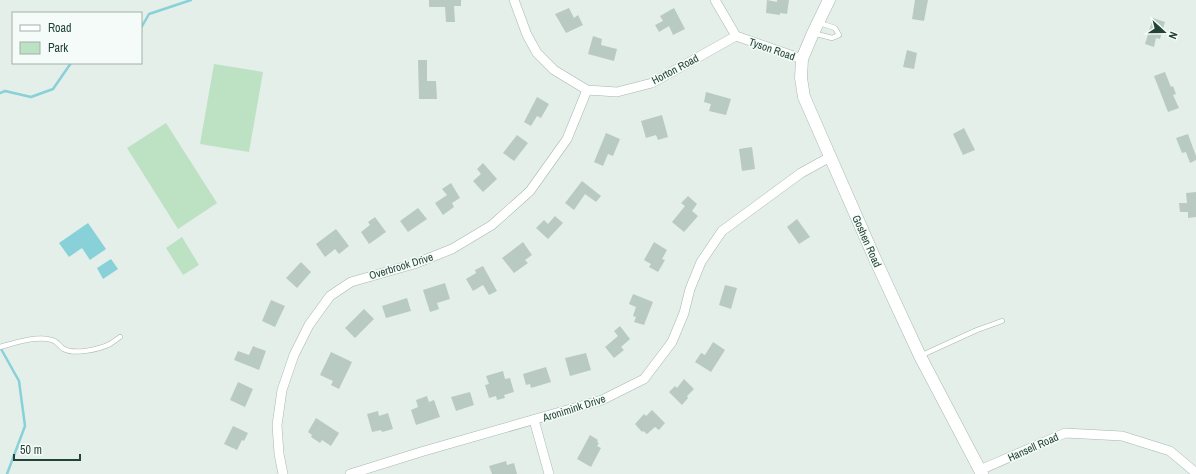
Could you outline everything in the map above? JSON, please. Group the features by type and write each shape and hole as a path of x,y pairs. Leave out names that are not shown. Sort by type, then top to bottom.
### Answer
{"street":[{"name":"Horton Road","path":"514,0 527,35 537,53 554,70 588,90 617,92 652,83 736,36"},
{"name":"Tyson Road","path":"715,0 736,36 802,59"},
{"name":"Goshen Road","path":"829,0 802,59 801,78 804,97 875,259 920,356 981,472"},
{"name":"Overbrook Drive","path":"283,474 279,454 277,425 282,390 294,355 309,325 330,296 351,282 414,264 452,249 492,225 530,192 567,139 588,90"},
{"name":"Aronimink Drive","path":"350,474 424,451 602,400 644,379 672,342 684,313 690,289 701,262 722,231 801,173 830,157"},
{"path":"534,420 549,474"},
{"name":"Hansell Road","path":"981,472 1065,433 1122,436 1170,451 1196,474"}],"lane":[{"path":"920,356 977,330 1002,321"},
{"path":"0,347 18,342 40,339 53,340 63,349 68,351 87,351 110,344 120,336"}],"green space":[{"path":"214,64 263,72 249,152 200,144"},
{"path":"166,123 217,203 178,229 127,148"},
{"path":"182,237 199,265 183,275 166,248"}],"water":[{"path":"88,223 106,249 90,260 82,248 69,257 59,243"},
{"path":"111,259 118,269 103,279 97,268"}],"building":[{"path":"429,0 461,0 461,6 454,6 455,22 446,22 445,7 429,7"},
{"path":"767,0 777,2 777,0 789,0 787,14 780,13 780,15 766,13"},
{"path":"915,0 928,0 924,21 912,19"},
{"path":"569,8 574,18 578,15 583,25 566,33 555,14"},
{"path":"674,8 685,29 673,35 669,26 659,32 655,25 663,21 660,16"},
{"path":"1153,18 1165,22 1160,39 1156,38 1154,47 1145,44"},
{"path":"593,36 602,39 601,45 617,49 614,61 588,54"},
{"path":"907,50 917,53 914,69 903,67"},
{"path":"418,60 427,60 427,81 436,81 437,99 419,99"},
{"path":"1165,72 1171,87 1173,86 1176,94 1173,95 1179,108 1168,112 1154,76"},
{"path":"706,92 731,99 726,115 709,111 711,104 704,102"},
{"path":"537,97 549,104 541,118 537,116 531,126 524,122"},
{"path":"662,115 668,137 658,140 656,135 646,138 641,121"},
{"path":"964,128 975,150 963,155 953,134"},
{"path":"606,133 620,139 613,156 608,154 603,166 594,162"},
{"path":"1188,134 1196,156 1196,160 1190,163 1186,152 1182,153 1176,138"},
{"path":"517,135 528,143 514,161 503,153"},
{"path":"752,147 755,169 742,171 739,149"},
{"path":"483,163 497,179 483,192 473,181 481,174 477,169"},
{"path":"582,181 601,196 596,202 585,194 574,210 565,203"},
{"path":"451,183 460,198 452,203 454,207 443,215 435,203 447,195 442,189"},
{"path":"1196,192 1196,217 1188,218 1188,212 1180,212 1179,203 1187,203 1186,193"},
{"path":"688,196 697,204 692,211 698,216 684,232 672,222 685,206 681,203"},
{"path":"418,208 427,219 408,232 400,221"},
{"path":"555,216 563,223 548,239 536,228 544,220 548,224"},
{"path":"375,217 386,232 369,244 361,232 370,225 368,222"},
{"path":"797,219 810,237 799,244 787,227"},
{"path":"336,229 349,246 339,254 335,249 325,257 316,244"},
{"path":"523,242 532,255 525,260 528,263 514,273 502,258"},
{"path":"654,242 667,250 662,259 665,260 658,272 649,267 651,264 644,260"},
{"path":"301,262 311,272 297,288 286,278"},
{"path":"483,266 497,291 489,295 483,285 473,291 466,279 476,273 475,270"},
{"path":"445,283 450,299 437,303 439,309 430,312 423,290"},
{"path":"725,285 737,288 731,309 719,305"},
{"path":"633,294 653,302 644,325 634,322 636,317 633,316 636,307 629,304"},
{"path":"407,298 411,311 386,318 382,306"},
{"path":"271,300 285,306 275,327 262,321"},
{"path":"364,309 374,319 355,338 345,328"},
{"path":"620,326 630,339 621,347 624,350 614,358 605,347 618,336 614,331"},
{"path":"713,342 725,350 711,372 695,362 701,353 705,355"},
{"path":"253,346 266,351 259,370 234,360 238,351 249,355"},
{"path":"331,352 352,362 339,389 331,385 333,381 320,375"},
{"path":"586,353 591,370 570,376 565,358"},
{"path":"546,367 551,382 531,388 530,384 526,385 523,374"},
{"path":"503,371 505,379 510,378 514,392 504,395 505,398 497,400 496,396 489,398 485,385 489,384 486,376"},
{"path":"684,379 694,389 687,396 688,398 682,405 669,392 675,386 677,388"},
{"path":"238,382 253,389 245,407 230,400"},
{"path":"470,392 474,405 456,411 451,397"},
{"path":"427,396 429,402 434,400 440,417 416,425 411,410 418,407 416,400"},
{"path":"652,410 665,423 659,430 655,427 647,434 643,431 642,432 635,424 644,414 646,416"},
{"path":"378,411 379,416 388,413 393,429 382,432 381,430 372,432 367,414"},
{"path":"316,418 339,433 331,446 322,440 320,443 311,437 312,435 308,432"},
{"path":"233,426 248,433 244,441 242,440 237,450 224,444"},
{"path":"590,435 598,440 597,442 599,443 597,446 601,448 591,467 577,459"},
{"path":"506,461 507,465 514,463 517,474 492,474 489,466"}],"waterway":[{"path":"142,26 149,14 191,0"},
{"path":"0,93 5,91 31,97 53,89 70,64"},
{"path":"0,347 19,381 25,426 7,474"}]}
